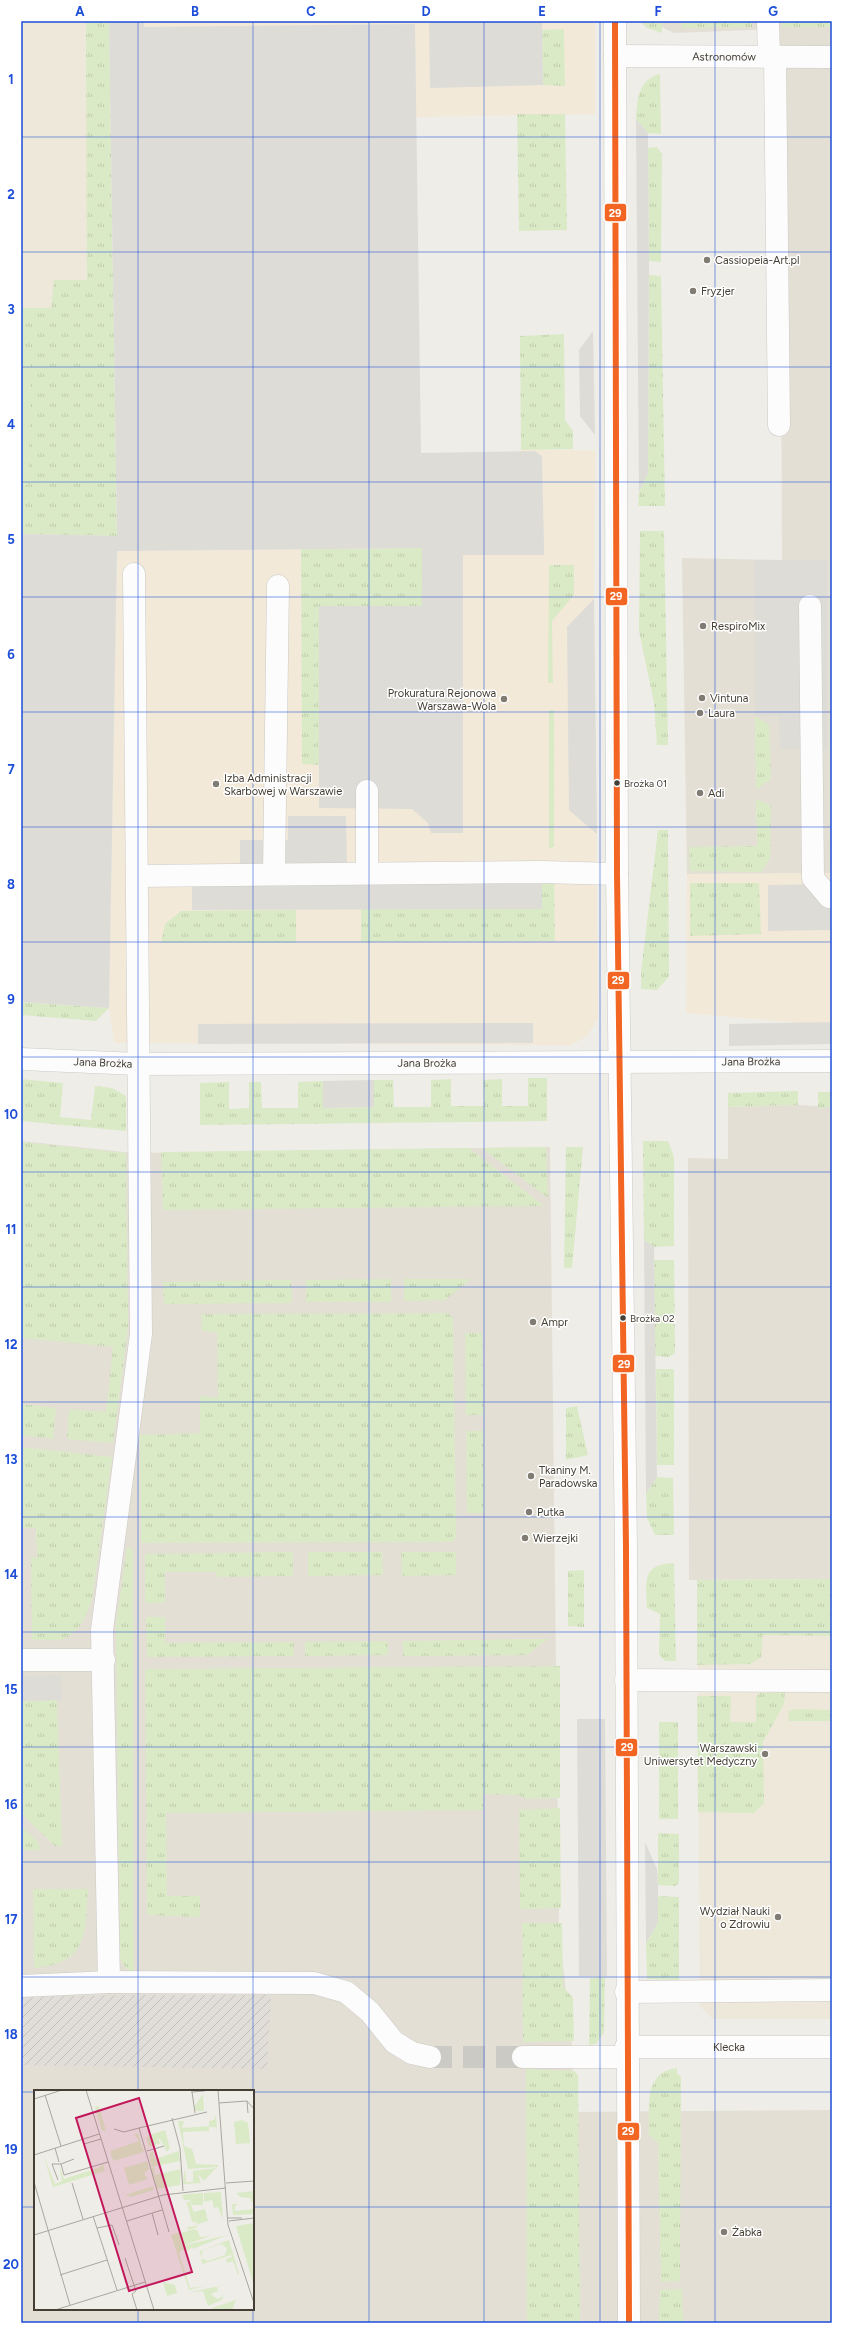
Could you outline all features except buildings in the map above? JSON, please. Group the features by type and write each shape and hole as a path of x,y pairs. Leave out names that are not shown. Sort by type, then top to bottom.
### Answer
{"street":[{"path":"615,21 618,1061 624,1356 626,2052 629,2323"},
{"path":"768,21 772,56 779,425"},
{"name":"Astronomów","path":"615,56 832,57"},
{"path":"109,1982 104,1660 102,1630 141,1334 134,574"},
{"path":"274,874 278,586"},
{"path":"810,606 814,878 828,897 832,897"},
{"path":"367,791 367,873"},
{"path":"137,876 542,872 617,874"},
{"name":"Jana Brożka","path":"21,1059 138,1064 832,1061"},
{"path":"21,1660 104,1660"},
{"path":"626,1680 832,1681"},
{"path":"21,1986 109,1982 314,1983 346,1992 370,2012 394,2042 412,2053 430,2057"},
{"path":"626,1992 832,1990"},
{"name":"Klecka","path":"524,2057 626,2052 832,2047"}],"shaded area":[{"path":"21,21 109,21 112,333 21,534"},
{"path":"109,21 595,21 595,114 416,117 415,24 144,27"},
{"path":"109,21 144,21 144,27 415,24 421,453 535,451 542,456 544,555 463,555 463,833 431,833 428,823 412,809 319,808 319,606 422,606 422,548 117,551 109,1008 21,1002 21,534 117,536"},
{"path":"429,21 542,21 543,85 430,88"},
{"path":"649,21 832,21 832,873 687,874 682,558 782,560 780,72 775,29 674,33"},
{"path":"636,119 648,133 648,473 639,492"},
{"path":"593,331 595,435 580,416 579,350"},
{"path":"521,450 595,450 594,599 598,1019 587,1036 571,1045 114,1043 109,1008 117,551 319,549"},
{"path":"756,560 827,560 827,750 780,749 779,716 755,716 754,564"},
{"path":"594,599 597,834 569,810 567,627"},
{"path":"288,816 346,816 347,863 542,862 542,909 192,910 192,864 240,864 240,840 288,840"},
{"path":"832,873 832,1026 686,1013 687,874"},
{"path":"832,884 832,930 768,931 768,885"},
{"path":"832,1022 832,1044 729,1046 729,1024"},
{"path":"533,1023 533,1043 198,1044 198,1024"},
{"path":"374,1080 374,1107 323,1108 323,1081"},
{"path":"798,1105 832,1107 832,1579 689,1580 688,1158 728,1159 728,1107"},
{"path":"21,1141 134,1153 550,1147 559,1929 572,2046 573,2112 832,2110 832,2323 21,2323"},
{"path":"644,1240 654,1247 657,1477 646,1494"},
{"name":"Warszawski Uniwersytet Medyczny","path":"832,1579 832,2019 713,2019 700,2006 697,1580"},
{"path":"61,1675 62,1700 21,1701 21,1676"},
{"path":"577,1719 605,1719 607,1976 579,1976"},
{"path":"645,1842 657,1869 658,1885 658,1923 646,1943"},
{"path":"271,1995 267,2069 21,2065 21,1997"}],"green space":[{"path":"86,21 109,21 117,536 21,534 21,484 28,485 31,359 21,359 21,308 51,308 54,280 87,280"},
{"path":"640,21 662,21 662,33 647,28"},
{"path":"682,21 752,21 752,27 682,28"},
{"path":"782,21 832,21 832,27 782,27"},
{"path":"564,29 565,86 543,85 542,30"},
{"path":"660,74 661,134 648,133 636,119 638,98 640,91 647,81"},
{"path":"517,114 565,114 567,230 519,231"},
{"path":"657,147 662,154 661,262 649,261 648,148"},
{"path":"649,275 661,276 665,506 638,506 639,492 648,473"},
{"path":"564,334 565,420 573,431 573,449 521,450 520,336"},
{"path":"21,359 31,359 28,485 21,484"},
{"path":"640,531 664,531 668,745 657,745 654,703 639,631"},
{"path":"422,548 422,606 319,606 319,765 302,764 301,549"},
{"path":"549,565 574,565 574,595 552,621 553,683 548,683"},
{"path":"549,710 554,710 554,847 549,848"},
{"path":"755,716 769,725 771,779 756,790"},
{"path":"756,799 771,806 770,858 761,872 690,871 689,847 757,846"},
{"path":"658,830 668,830 669,977 657,990 641,989 641,972"},
{"path":"542,881 554,881 555,941 361,942 361,909 542,909"},
{"path":"690,883 759,883 761,934 690,936"},
{"path":"296,910 296,943 161,943 165,924 181,911"},
{"path":"21,1002 109,1008 96,1021 21,1015"},
{"path":"528,1078 547,1078 547,1121 200,1125 200,1083 229,1082 229,1109 249,1108 249,1082 261,1082 262,1108 298,1108 298,1082 323,1081 323,1108 374,1107 374,1080 393,1080 394,1107 431,1107 431,1080 451,1079 451,1106 484,1106 483,1080 502,1079 502,1106 528,1106"},
{"path":"21,1079 63,1083 60,1117 91,1120 95,1086 112,1088 126,1096 126,1131 21,1121"},
{"path":"798,1091 798,1105 728,1107 728,1093"},
{"path":"818,1092 832,1092 832,1107 818,1108"},
{"path":"643,1141 668,1141 674,1157 674,1246 654,1247 644,1240"},
{"path":"21,1142 126,1153 128,1327 113,1443 67,1439 69,1409 106,1412 113,1347 21,1338"},
{"path":"546,1147 548,1198 482,1148"},
{"path":"566,1147 583,1147 572,1268 564,1268"},
{"path":"469,1148 544,1206 163,1210 161,1152"},
{"path":"654,1260 674,1260 675,1353 669,1357 655,1356"},
{"path":"391,1279 391,1302 306,1302 306,1280"},
{"path":"404,1279 471,1279 445,1300 404,1301"},
{"path":"291,1280 292,1303 164,1304 163,1282"},
{"path":"448,1313 453,1318 456,1537 453,1542 141,1543 140,1435 200,1433 200,1396 218,1398 217,1332 202,1331 201,1314"},
{"path":"465,1333 482,1333 483,1415 466,1415"},
{"path":"656,1369 674,1369 674,1465 657,1465"},
{"path":"21,1404 56,1408 53,1439 21,1435"},
{"path":"577,1406 588,1455 566,1460 566,1408"},
{"path":"466,1431 483,1431 484,1513 467,1513"},
{"path":"21,1447 112,1457 93,1594 86,1614 75,1632 59,1640 32,1640 31,1557 37,1557 36,1528 21,1528"},
{"path":"657,1477 673,1478 674,1535 655,1535 647,1518 646,1494"},
{"path":"127,1548 133,1549 134,1972 125,1967 120,1956 116,1625"},
{"path":"293,1552 293,1576 217,1577 216,1572 165,1572 165,1603 145,1603 145,1554"},
{"path":"308,1552 382,1552 383,1575 308,1576"},
{"path":"401,1552 456,1552 456,1575 402,1576"},
{"path":"674,1563 676,1661 665,1661 659,1655 660,1614 647,1608 646,1583 651,1571 656,1567 663,1564"},
{"path":"584,1570 584,1627 568,1626 568,1571"},
{"path":"832,1579 832,1636 763,1635 761,1658 750,1664 697,1665 697,1580"},
{"path":"146,1617 165,1617 165,1643 294,1642 294,1656 147,1657"},
{"path":"548,1639 527,1655 403,1656 403,1641"},
{"path":"388,1641 388,1655 305,1656 305,1642"},
{"path":"560,1666 560,1798 527,1799 519,1795 483,1794 483,1810 166,1813 167,1896 200,1896 200,1917 147,1915 145,1669"},
{"path":"785,1692 784,1704 763,1742 764,1803 754,1813 698,1812 697,1696 731,1696 730,1722 756,1722 756,1697 760,1693"},
{"path":"57,1700 62,1846 55,1846 21,1813 21,1701"},
{"path":"795,1709 832,1710 832,1721 789,1721 788,1712"},
{"path":"659,1722 678,1722 678,1819 659,1819"},
{"path":"560,1808 561,1908 520,1909 519,1810"},
{"path":"21,1826 39,1843 39,1850 21,1850"},
{"path":"658,1833 679,1834 679,1882 676,1886 658,1885"},
{"path":"33,1889 88,1889 84,1933 80,1944 74,1953 65,1960 52,1965 34,1968"},
{"path":"657,1896 679,1897 679,1980 647,1979 646,1943 658,1923"},
{"path":"522,1923 562,1923 563,1987 573,1998 574,2041 523,2042"},
{"path":"605,1977 604,2032 596,2044 589,2045 590,1978"},
{"path":"677,2068 677,2073 681,2077 680,2281 661,2282 658,2143 649,2135 649,2104 653,2084 658,2077 666,2071"},
{"path":"526,2069 574,2071 578,2075 580,2323 527,2323"},
{"path":"682,2289 683,2323 656,2323 659,2320 660,2290"}],"tunnel":[{"path":"430,2057 523,2057"}],"transit line":[{"name":"29","path":"615,21 617,874 626,1547 629,2323"}],"place":[{"name":"Cassiopeia-Art.pl","path":"707,260"},
{"name":"Fryzjer","path":"693,291"},
{"name":"RespiroMix","path":"703,626"},
{"name":"Vintuna","path":"702,698"},
{"name":"Prokuratura Rejonowa Warszawa-Wola","path":"504,699"},
{"name":"Laura","path":"700,713"},
{"name":"Brożka 01","path":"617,783"},
{"name":"Izba Administracji Skarbowej w Warszawie","path":"216,784"},
{"name":"Adi","path":"700,793"},
{"name":"Brożka 02","path":"623,1318"},
{"name":"Ampr","path":"533,1322"},
{"name":"Tkaniny M. Paradowska","path":"531,1476"},
{"name":"Putka","path":"529,1512"},
{"name":"Wierzejki","path":"525,1538"},
{"name":"Warszawski Uniwersytet Medyczny","path":"765,1754"},
{"name":"Wydział Nauki o Zdrowiu","path":"778,1917"},
{"name":"Żabka","path":"724,2232"}]}
